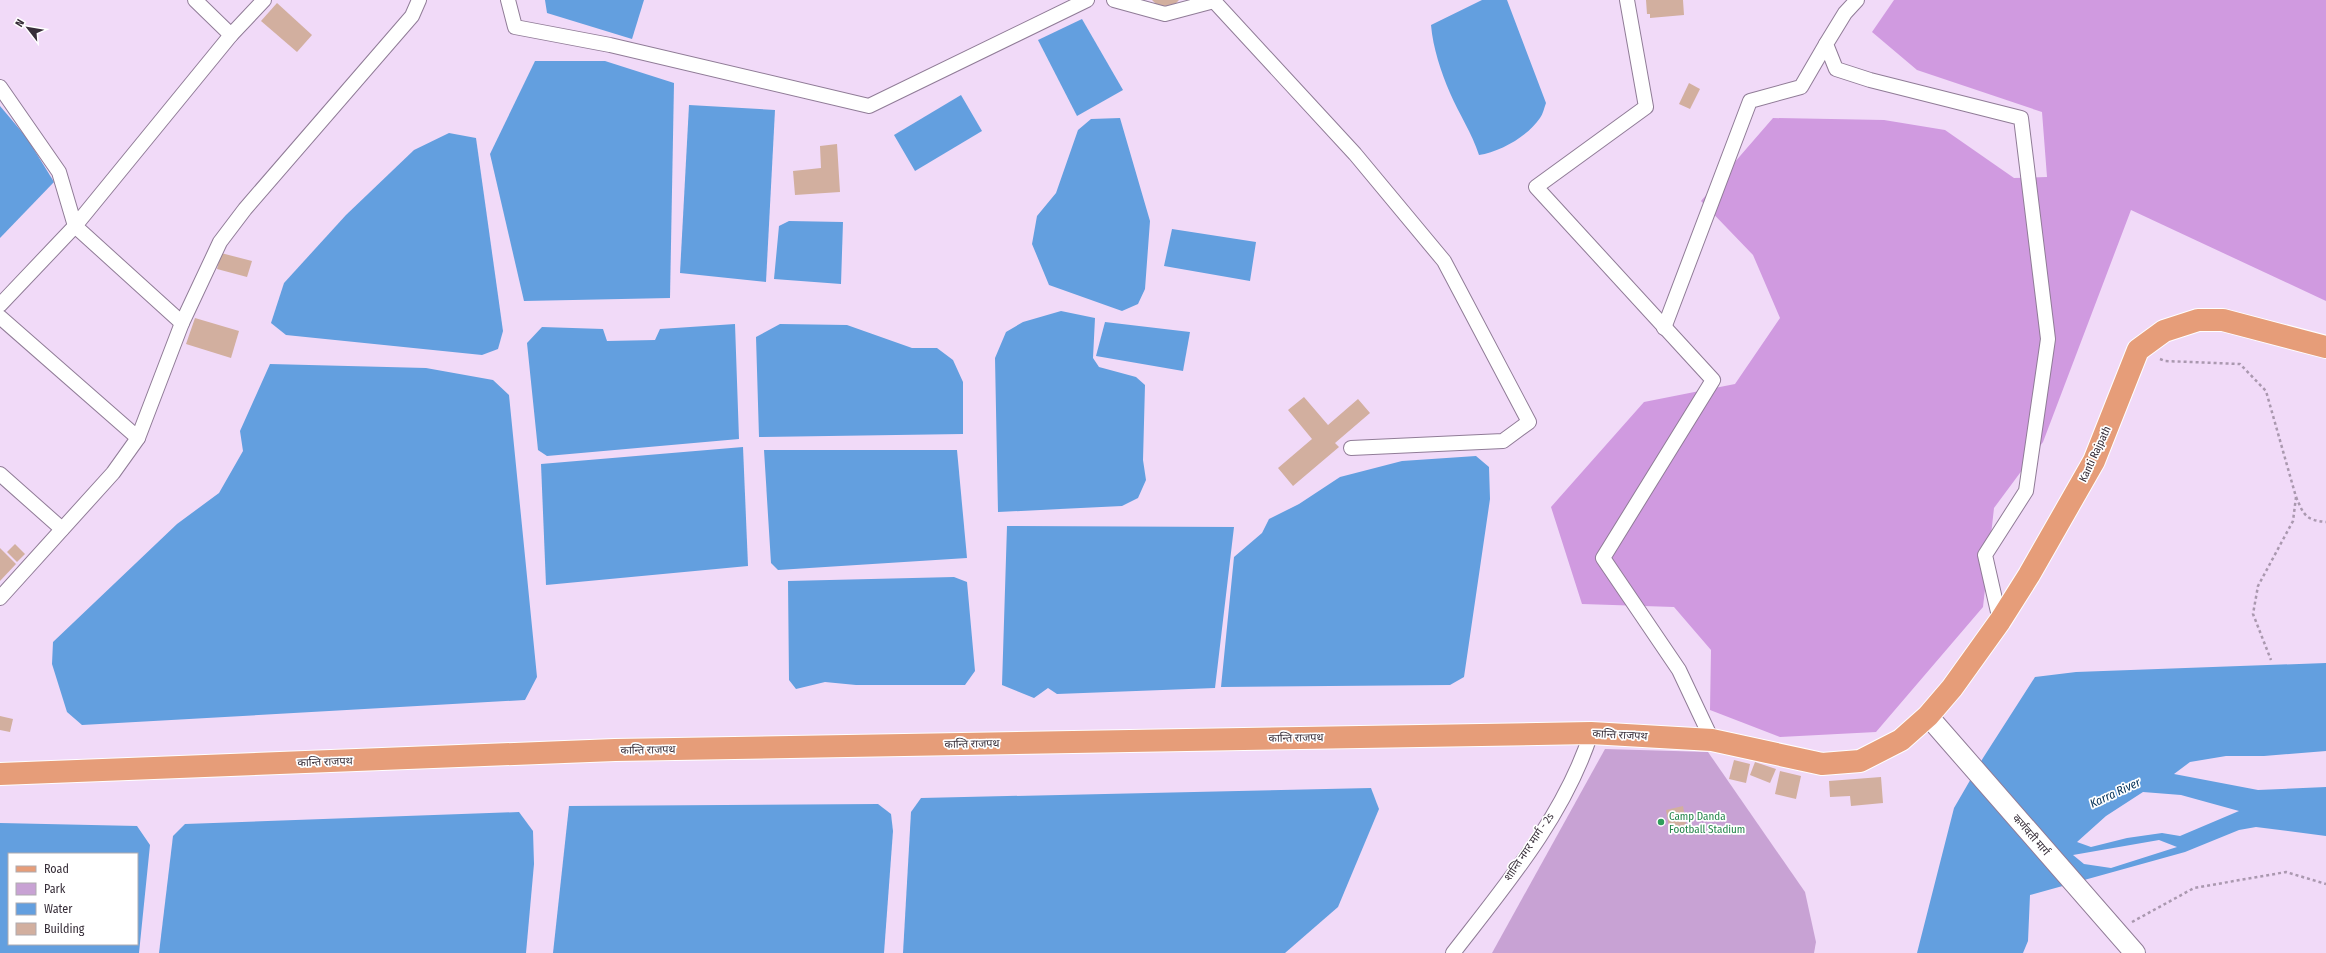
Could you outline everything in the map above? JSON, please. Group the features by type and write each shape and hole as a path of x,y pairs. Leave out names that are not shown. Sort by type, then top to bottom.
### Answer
{"main road":[{"path":"2138,350 2164,331 2198,320 2223,320 2326,347"},
{"name":"Kanti Rajpath","path":"1928,716 1952,688 2000,621 2094,461 2138,350"},
{"name":"कान्ति राजपथ","path":"0,774 615,750 1591,733 1712,740 1822,764 1860,761 1901,740 1928,716"},
{"name":"कर्णवती मार्ग","path":"1928,716 1955,749 2135,953"}],"street":[{"path":"195,0 231,35"},
{"path":"0,305 75,226 231,35 264,0"},
{"path":"0,598 113,473 138,438 182,323 220,242 245,209 412,16 419,0"},
{"path":"508,0 516,27 610,45 869,106 1087,0"},
{"path":"1114,0 1165,14 1214,0 1355,154 1444,261 1529,422 1502,441 1351,448"},
{"path":"1628,0 1646,107 1536,187 1713,380 1603,558 1679,670 1712,740"},
{"path":"1664,328 1750,101 1801,87 1845,13 1857,0"},
{"path":"1826,44 1836,69 1870,80 2021,118 2048,339 2026,491 1985,555 2000,621"},
{"path":"0,87 59,172 75,226 182,323"},
{"path":"0,317 138,438"},
{"path":"0,474 62,529"},
{"name":"शान्ति नगर मार्ग - 2s","path":"1453,953 1533,846 1576,775 1591,733"}],"path":[{"path":"2138,350 2165,361 2240,364 2266,391 2296,496 2303,514 2313,520 2326,522"},
{"path":"2271,660 2254,614 2258,586 2293,521 2296,496"},
{"path":"2114,931 2194,888 2286,872 2326,884"}],"green space":[{"name":"Camp Danda Football Stadium","path":"1605,749 1708,752 1805,892 1816,942 1814,953 1492,953"}],"shaded area":[{"path":"1894,0 2326,0 2326,301 2131,210 2043,442 1994,508 1983,607 1876,732 1780,737 1710,710 1711,650 1674,607 1582,604 1551,507 1644,402 1735,384 1780,318 1753,255 1701,201 1773,118 1884,120 1945,130 2014,178 2047,177 2042,112 1917,70 1872,32"}],"water":[{"path":"545,0 644,0 632,39 547,13"},
{"path":"1482,0 1507,0 1546,103 1543,113 1535,125 1521,137 1504,147 1479,155 1444,77 1438,60 1431,25"},
{"path":"1082,19 1123,90 1077,116 1038,40"},
{"path":"535,61 605,61 674,83 670,298 524,301 490,154"},
{"path":"961,95 982,131 915,171 894,135"},
{"path":"689,105 775,110 766,282 680,273"},
{"path":"0,106 27,138 54,182 0,238"},
{"path":"1120,118 1150,221 1145,289 1138,304 1122,311 1049,285 1032,244 1037,216 1056,193 1078,130 1091,119"},
{"path":"449,133 476,138 503,331 498,349 482,355 286,335 271,323 284,283 346,215 414,150"},
{"path":"789,221 843,222 841,284 774,279 779,226"},
{"path":"1172,229 1256,242 1250,281 1164,266"},
{"path":"1061,311 1095,318 1093,358 1099,367 1136,377 1145,385 1143,460 1146,480 1138,498 1122,506 998,512 995,358 1006,332 1023,322"},
{"path":"1105,322 1190,332 1183,371 1096,356"},
{"path":"735,324 739,439 547,456 538,450 527,343 542,327 603,329 607,341 655,340 660,329"},
{"path":"780,324 847,325 912,348 937,348 953,360 963,382 963,434 759,437 756,337"},
{"path":"270,364 426,368 493,380 509,395 537,677 525,700 82,725 67,712 52,664 53,642 177,524 219,493 243,451 240,431"},
{"path":"743,447 748,566 546,585 541,464"},
{"path":"764,450 957,450 967,558 778,570 771,563"},
{"path":"1476,456 1489,467 1490,499 1464,677 1450,685 1221,687 1234,557 1262,533 1269,519 1299,504 1340,477 1402,461"},
{"path":"1007,526 1234,527 1215,688 1057,694 1048,688 1034,698 1002,685"},
{"path":"954,577 967,582 975,671 965,685 856,685 825,682 796,689 789,680 788,581"},
{"name":"Karra River","path":"2326,663 2326,751 2264,756 2226,756 2190,762 2174,774 2258,790 2326,787 2326,836 2256,827 2239,830 2185,852 2030,895 2028,941 2023,953 1917,953 1954,808 1983,758 2035,677 2076,672","holes":["2143,792 2181,795 2239,811 2180,836 2162,833 2127,838 2091,847 2077,842 2106,816","2159,840 2177,847 2111,868 2084,864 2073,855"]},
{"path":"1371,788 1379,809 1338,907 1285,953 903,953 911,812 921,798"},
{"path":"878,804 891,814 893,831 884,953 553,953 569,806"},
{"path":"519,812 533,831 534,864 526,953 159,953 173,836 185,824"},
{"path":"0,823 137,826 150,845 139,953 0,953"}],"building":[{"path":"1152,0 1179,0 1166,14"},
{"path":"1646,0 1683,0 1684,15 1650,18 1650,14 1647,14"},
{"path":"277,3 312,35 297,52 261,21"},
{"path":"1689,83 1700,89 1690,109 1679,104"},
{"path":"837,144 840,192 795,195 793,171 821,168 820,146"},
{"path":"221,253 252,261 247,277 217,269"},
{"path":"195,318 239,331 231,358 186,344"},
{"path":"1304,397 1328,425 1358,399 1370,413 1335,443 1339,447 1293,486 1278,468 1312,439 1288,410"},
{"path":"15,544 25,554 17,562 7,552"},
{"path":"0,548 16,564 0,581"},
{"path":"0,716 13,719 10,732 0,730"},
{"path":"1734,760 1750,764 1746,783 1729,779"},
{"path":"1755,762 1776,769 1770,783 1750,775"},
{"path":"1780,771 1801,776 1796,799 1775,794"},
{"path":"1881,777 1883,803 1851,806 1850,796 1830,797 1829,781"},
{"path":"1683,806 1686,825 1669,827 1666,810"}],"place":[{"name":"Camp Danda Football Stadium","path":"1661,822"}]}
